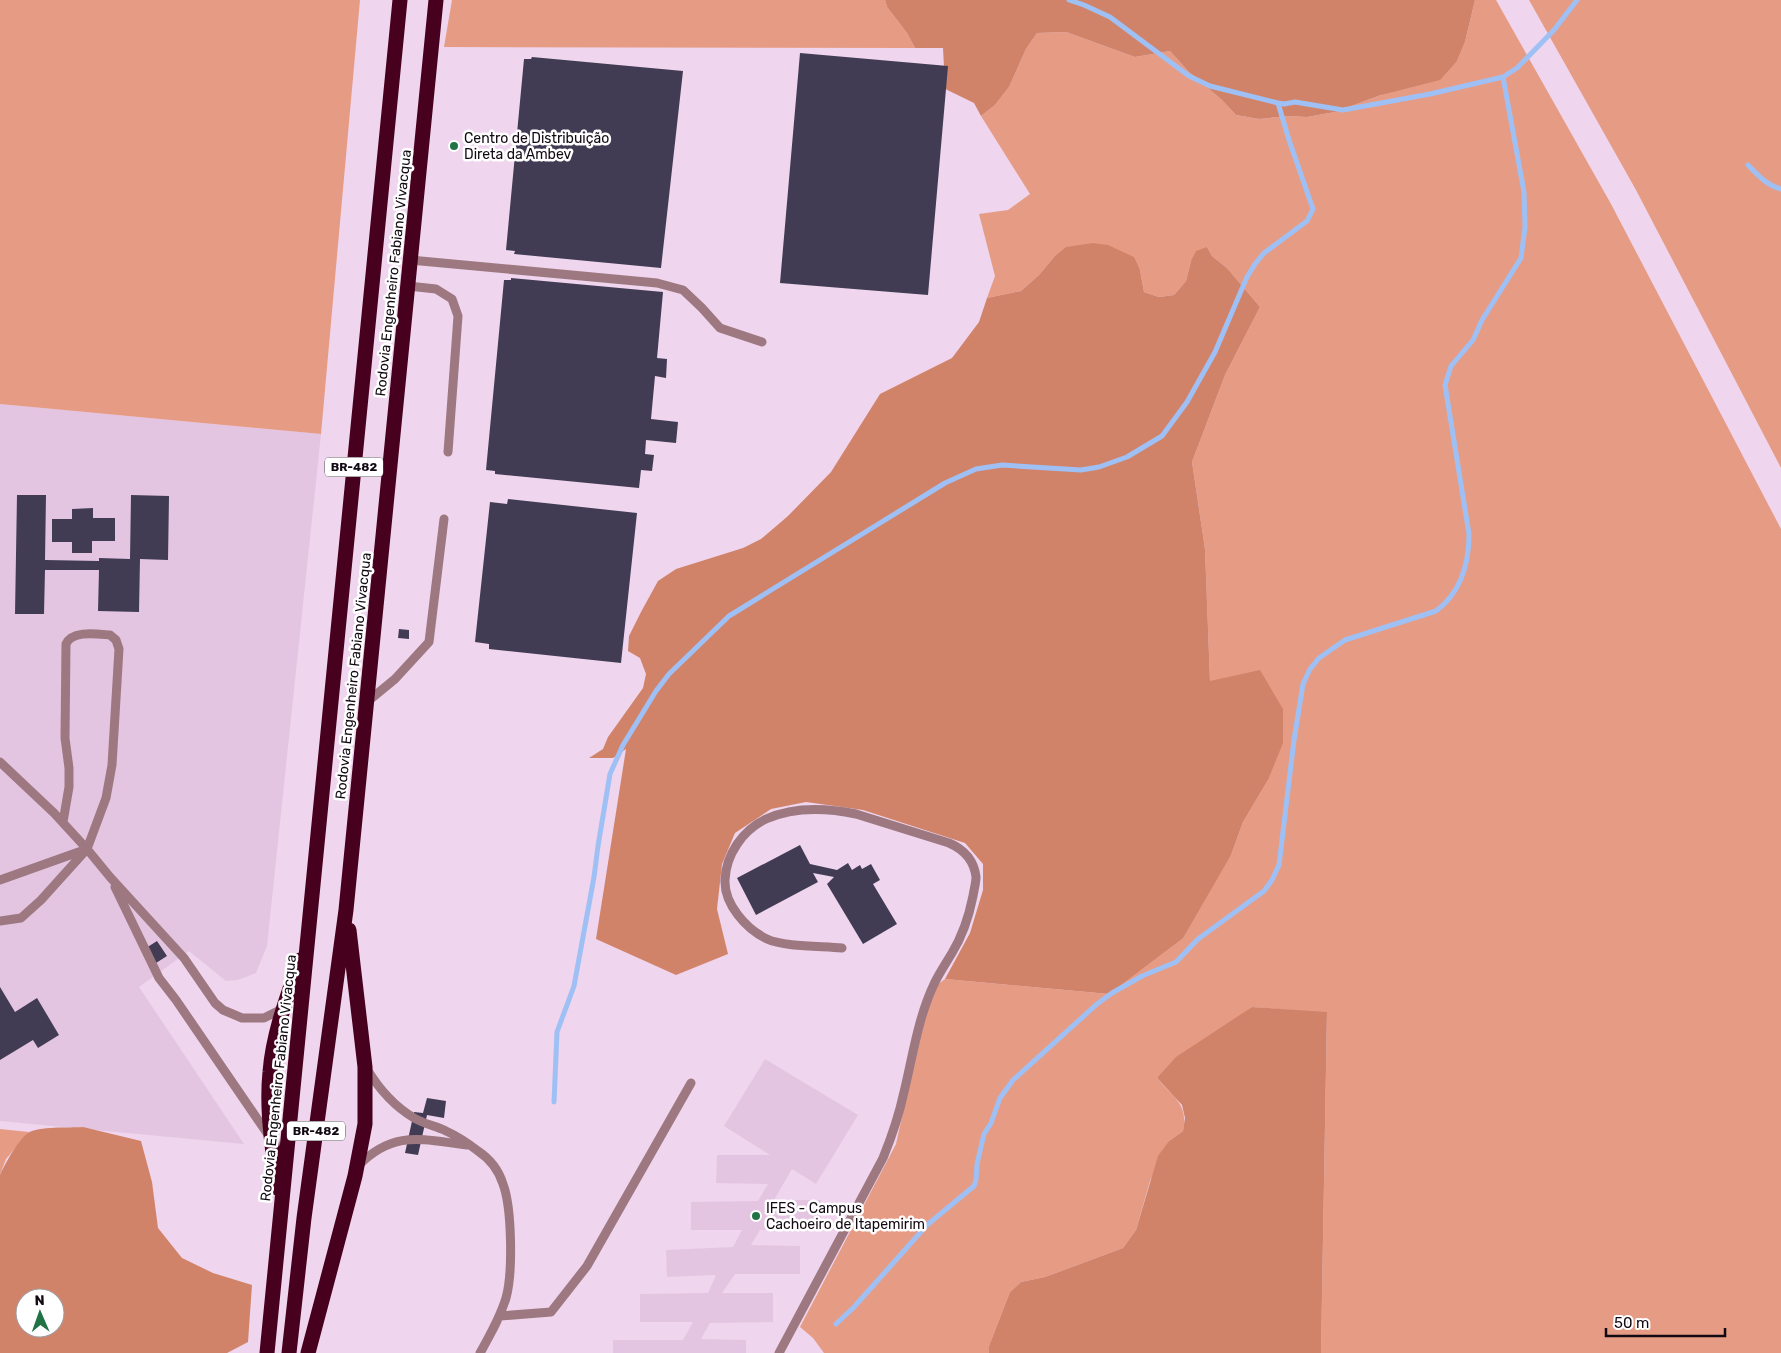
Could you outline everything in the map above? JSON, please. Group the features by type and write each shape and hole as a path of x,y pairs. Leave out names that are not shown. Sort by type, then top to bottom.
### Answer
{"highway":[{"name":"Rodovia Engenheiro Fabiano Vivacqua","path":"267,1353 400,0"},
{"name":"Rodovia Engenheiro Fabiano Vivacqua","path":"289,1353 304,1218 346,910 436,0"},
{"path":"308,1353 357,1167 365,1124 365,1067 346,910"},
{"path":"280,1219 269,1110 272,1050 308,935"}],"lane":[{"path":"410,260 657,283 683,290 720,328 762,342"},
{"path":"408,286 436,289 452,300 458,316 448,452"},
{"path":"367,702 395,679 429,642 444,519"},
{"path":"0,921 21,918 42,900 87,849 106,798 112,765 119,649 116,640 110,635 73,635 66,644 64,738 69,768 69,787 62,822"},
{"path":"0,762 87,849 184,958 215,1003 223,1010 242,1018 253,1019 274,1014 284,1008"},
{"path":"779,1353 886,1150 900,1110 922,1013 935,981 958,941 968,915 976,885 974,868 971,861 962,850 949,842 842,811 815,810 794,812 765,820 750,829 738,841 727,865 724,881 738,916 748,927 768,940 842,948"},
{"path":"0,880 87,849"},
{"path":"110,877 159,978 272,1140"},
{"path":"365,1067 380,1089 399,1108 414,1118 446,1131 470,1146 487,1158 500,1176 507,1196 511,1263 506,1297 500,1316 480,1353"},
{"path":"500,1316 551,1312 587,1266 691,1083"},
{"path":"357,1167 368,1156 382,1148 404,1140 431,1140 470,1146"}],"shaded area":[{"path":"0,0 360,0 321,434 0,404"},
{"path":"452,0 885,0 887,7 907,33 915,48 444,47"},
{"path":"885,0 1475,0 1465,42 1457,61 1440,80 1381,95 1335,112 1307,117 1288,116 1259,119 1236,115 1222,100 1188,71 1170,51 1135,57 1066,32 1037,33 1026,49 1009,87 995,105 981,116 974,103 933,83 944,67 943,48 915,48 907,33 887,7"},
{"path":"1475,0 1496,0 1611,204 1781,529 1781,1353 1321,1353 1327,1013 1252,1007 1157,1078 1178,1101 1181,1107 1184,1114 1183,1131 1169,1141 1150,1181 1136,1230 1123,1248 1045,1277 1021,1282 1010,1292 989,1346 989,1353 824,1353 813,1338 800,1327 896,1144 930,990 945,979 1109,994 1231,855 1243,822 1268,780 1210,681 1205,549 1192,462 1225,375 1260,307 1227,268 1212,256 1207,247 1191,261 1186,281 1174,295 1159,297 1144,292 1140,270 1054,257 1039,275 1021,291 987,298 995,276 979,214 1008,210 1030,194 981,116 995,105 1009,87 1026,49 1037,33 1066,32 1135,57 1170,51 1188,71 1222,100 1236,115 1259,119 1288,116 1307,117 1335,112 1381,95 1457,61 1465,42"},
{"path":"1529,0 1781,0 1781,468 1636,190"},
{"path":"1093,243 1108,245 1134,257 1140,270 1144,292 1159,297 1174,295 1186,281 1191,261 1196,251 1207,247 1212,256 1227,268 1260,307 1225,375 1192,462 1205,549 1210,681 1260,670 1283,709 1283,743 1268,780 1243,822 1231,855 1183,938 1109,994 945,979 970,933 983,890 983,864 965,843 863,810 806,802 771,809 735,833 722,864 717,909 728,954 676,975 596,939 626,749 613,758 589,758 603,749 608,737 643,688 646,674 640,658 628,651 629,636 658,581 676,569 743,548 761,539 788,516 831,472 880,394 952,358 979,322 987,298 1021,291 1066,247"},
{"path":"0,404 321,434 267,946 256,973 238,980 226,981 189,951 139,987 244,1144 0,1121"},
{"path":"1252,1007 1327,1012 1321,1353 989,1353 989,1346 1010,1292 1021,1282 1045,1277 1123,1248 1136,1230 1158,1156 1169,1141 1183,1131 1185,1118 1182,1105 1157,1078 1176,1057"},
{"name":"IFES - Campus Cachoeiro de Itapemirim","path":"765,1059 858,1115 816,1184 792,1169 774,1200 821,1200 821,1230 760,1230 751,1245 800,1246 800,1274 735,1274 722,1293 773,1293 773,1322 710,1323 701,1339 746,1340 746,1353 613,1353 613,1340 683,1340 693,1322 640,1322 640,1294 708,1293 716,1275 667,1277 666,1250 733,1247 742,1230 691,1230 691,1202 758,1201 768,1184 716,1183 717,1155 770,1155 724,1126"},
{"path":"83,1127 141,1141 152,1182 158,1228 182,1258 213,1273 252,1285 248,1342 227,1353 0,1353 0,1175 16,1146 24,1136 33,1131 46,1128"},
{"path":"0,1129 29,1132 6,1159 0,1175"}],"building":[{"path":"800,53 948,66 928,295 780,283"},
{"path":"532,57 683,71 661,268 514,254 515,251 506,250 524,59 531,59"},
{"path":"511,278 663,292 657,358 667,359 666,378 655,376 651,419 678,422 676,443 646,440 645,454 654,455 652,471 641,470 639,488 495,474 495,471 486,470 504,280 511,280"},
{"path":"17,495 46,495 45,560 99,561 99,558 130,559 131,495 169,496 168,560 140,559 139,612 98,611 99,570 45,570 44,614 15,614"},
{"path":"508,499 637,513 621,663 489,649 489,644 475,642 490,502 507,504"},
{"path":"93,508 93,518 115,518 115,541 92,541 92,553 72,553 72,542 52,542 52,519 72,519 72,509"},
{"path":"399,629 409,630 409,639 398,638"},
{"path":"800,845 810,864 837,870 848,863 852,870 860,865 862,869 871,864 880,880 873,884 897,924 863,944 827,884 834,877 813,873 818,882 756,915 737,878"},
{"path":"157,941 167,956 156,963 146,948"},
{"path":"0,987 15,1012 37,998 59,1035 38,1048 33,1040 0,1060"},
{"path":"427,1098 446,1101 444,1118 427,1115 418,1155 405,1153 414,1112 423,1113"}],"waterway":[{"path":"1069,0 1110,17 1189,76 1210,86 1278,103 1295,102 1343,110 1430,94 1503,77 1517,68 1554,30 1577,0"},
{"path":"836,1324 854,1307 927,1225 974,1186 984,1134 991,1123 1000,1098 1013,1080 1097,1004 1142,976 1176,962 1198,939 1264,891 1272,880 1279,865 1294,740 1303,684 1310,669 1319,658 1345,640 1436,611 1457,587 1465,567 1469,534 1445,385 1451,366 1473,340 1482,320 1521,258 1525,227 1524,192 1503,77"},
{"path":"554,1102 557,1032 574,986 610,774 623,745 656,691 669,674 729,616 945,483 976,469 1002,465 1081,470 1099,467 1127,457 1162,436 1187,402 1215,352 1247,277 1255,264 1264,253 1307,221 1313,209 1278,103"},
{"path":"1748,165 1767,183 1781,189"}],"place":[{"name":"Centro de Distribuição Direta da Ambev","path":"454,146"},
{"name":"IFES - Campus Cachoeiro de Itapemirim","path":"756,1216"}]}
